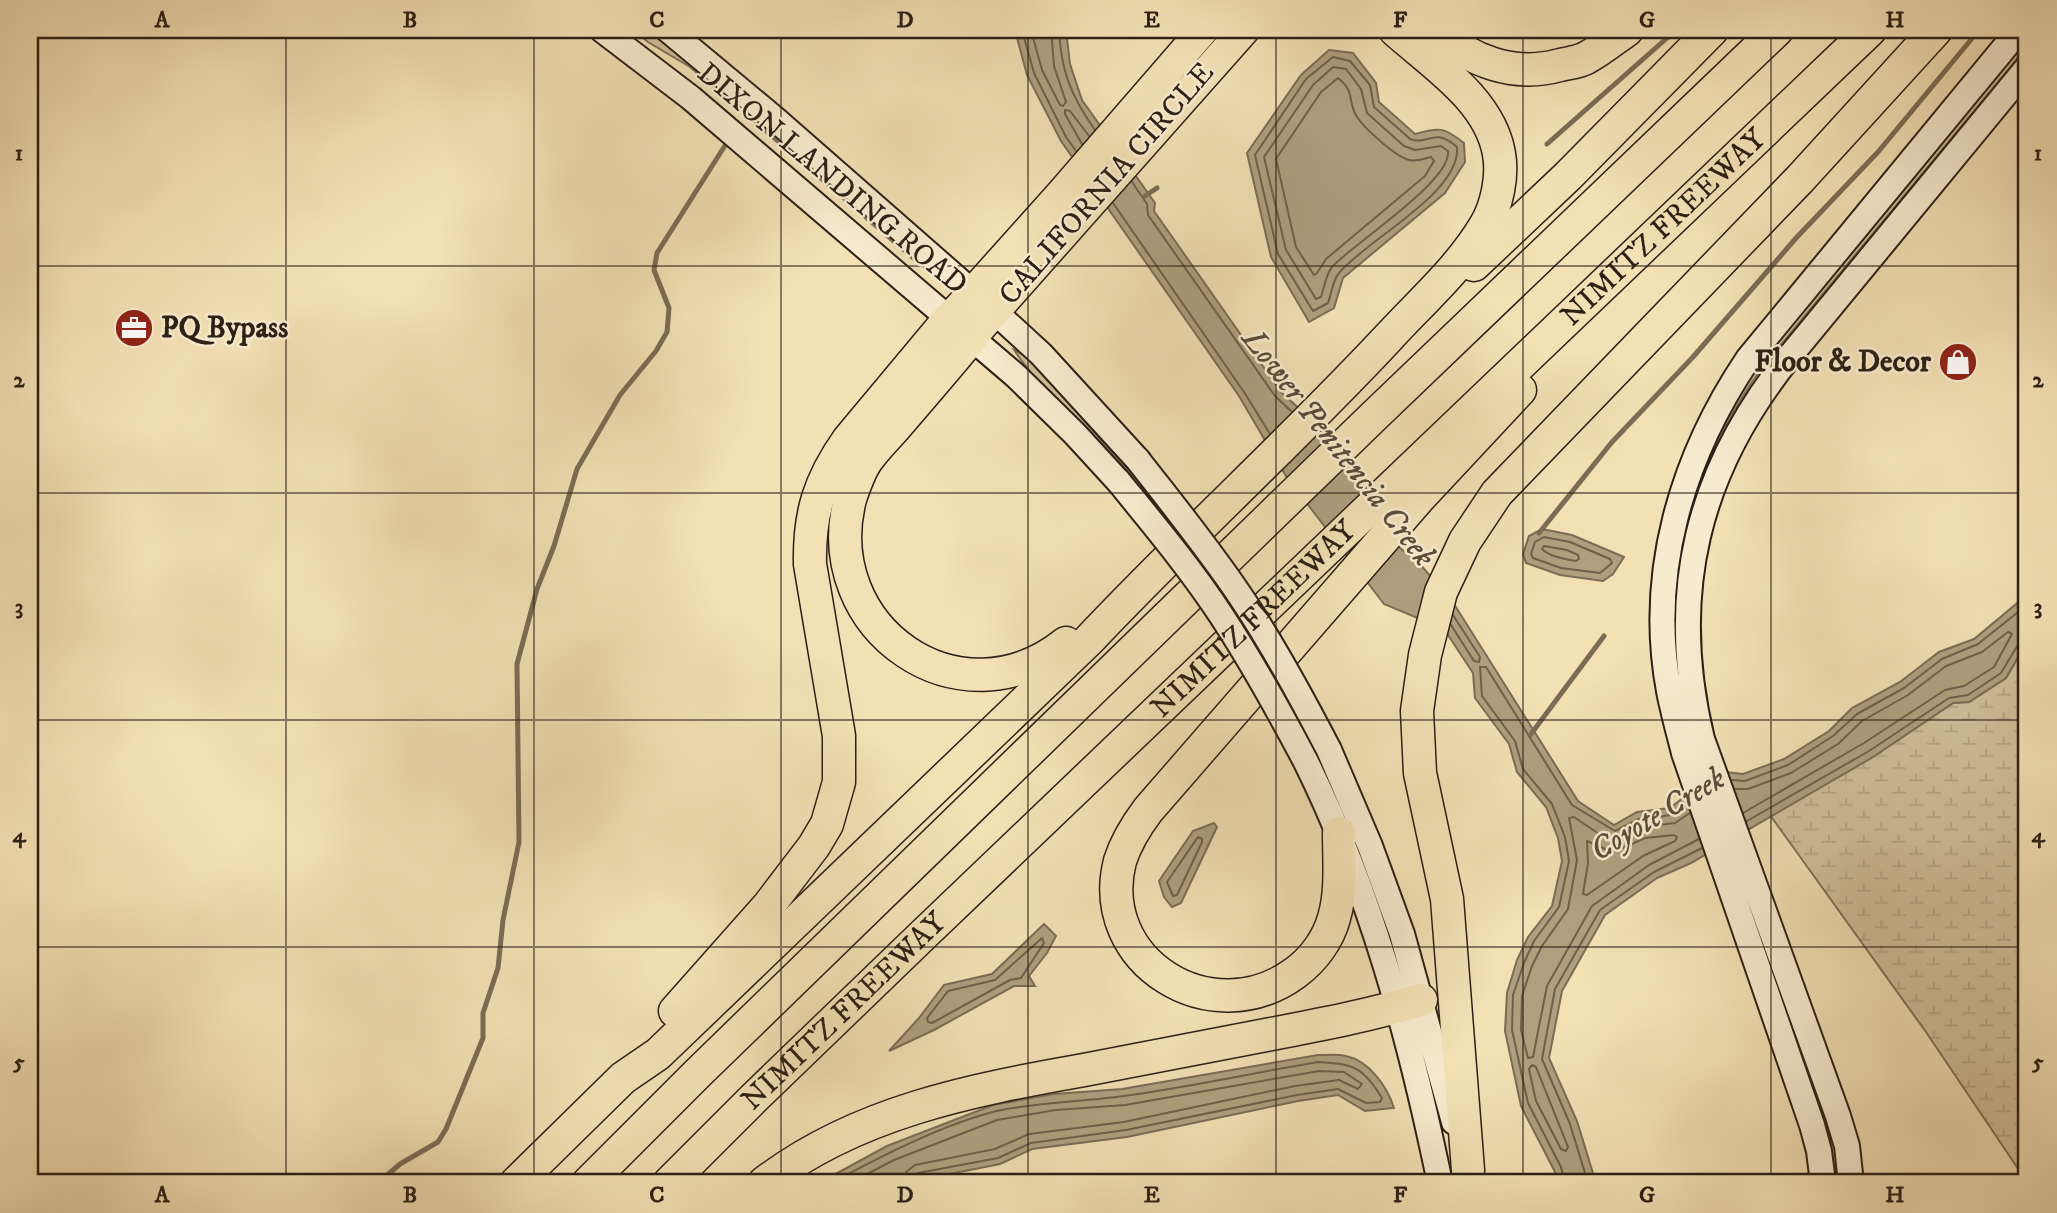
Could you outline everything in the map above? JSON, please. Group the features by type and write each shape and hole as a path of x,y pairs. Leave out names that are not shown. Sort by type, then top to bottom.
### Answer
{"highway":[{"name":"CALIFORNIA CIRCLE","path":"1070,205 1134,108 1203,30"},
{"name":"CALIFORNIA CIRCLE","path":"960,329 1070,205 1150,133 1244,30"},
{"path":"623,1078 658,1054 1088,640 1154,571 1250,480 1347,382 1466,254 1487,223 1499,187 1499,153 1486,118 1464,91 1395,30"},
{"path":"1435,30 1472,57 1509,69 1547,69 1584,59 1627,30"},
{"path":"1347,382 1568,176 1712,30"},
{"name":"NIMITZ FREEWAY","path":"588,1183 746,1025 1777,30"},
{"name":"NIMITZ FREEWAY","path":"669,1183 1310,564 1417,480 1723,169 1870,30"},
{"path":"1459,1179 1447,899 1420,773 1417,711 1424,655 1441,592 1465,541 1497,493 1800,179 1936,30"},
{"path":"960,329 866,461 851,495 844,538 846,559 859,600 871,619 901,649 920,661 942,669 988,674 1009,671 1027,666 1061,646 1154,571"},
{"path":"516,1183 623,1078 648,1043 799,869 827,824 839,782 841,759 810,564 814,507 834,460 848,440 960,329"},
{"path":"1339,833 1338,900 1326,938 1302,968 1269,990 1231,997 1190,990 1156,970 1131,940 1118,902 1118,882 1120,863 1137,825 1160,794 1335,595 1417,480"},
{"path":"764,1183 809,1154 875,1120 956,1096 1409,1004"}],"main road":[{"name":"DIXON LANDING ROAD","path":"602,30 691,98 1036,395 1119,482 1173,549 1220,614 1268,690 1339,833 1409,1004 1459,1179"},
{"name":"DIXON LANDING ROAD","path":"668,30 775,119 1041,354 1138,460 1241,597 1288,672 1329,750 1398,921 1409,1004"},
{"path":"1851,1183 1846,1146 1838,1116 1775,946 1669,691 1663,607 1667,560 1675,514 1693,459 1717,407 1748,359 2019,30"},
{"path":"1823,1183 1819,1151 1751,942 1693,746 1688,598 1702,519 1730,445 1772,379 2027,68"},
{"path":"1975,83 2000,102"},
{"path":"1819,1151 1846,1146"}],"green space":[{"path":"633,30 648,30 664,42 918,264 690,67"},
{"path":"2027,31 2027,47 1761,369 1716,445 1699,485 1686,527 1678,569 1674,613 1675,657 1681,701 1693,750 1744,893 1741,892 1692,756 1672,663 1670,617 1673,571 1680,526 1692,482 1730,399 1755,360"},
{"path":"1014,350 1033,363 1053,383 1151,497 1196,553 1247,627 1282,684 1328,773 1379,893 1386,923 1359,848 1326,772 1285,692 1249,633 1189,545 1139,485 1030,372"},
{"path":"2027,642 2027,1182 1926,1032 1770,815 1873,757 1953,703 1969,702 2006,678"}],"water":[{"path":"1015,30 1066,30 1070,64 1082,100 1155,203 1154,211 1281,392 1341,447 1357,473 1370,508 1395,544 1420,564 1454,604 1578,801 1614,825 1637,812 1670,808 1710,777 1726,772 1743,774 1784,759 1829,731 1852,708 1900,682 1939,652 1974,639 2027,595 2027,642 2006,678 1969,702 1953,703 1873,757 1691,863 1657,878 1605,915 1562,991 1549,1058 1577,1121 1596,1183 1559,1183 1521,1106 1505,1031 1507,993 1517,960 1528,937 1552,906 1562,861 1558,838 1546,807 1517,772 1509,744 1475,698 1473,673 1444,629 1384,604 1286,476 1239,396 1061,141 1027,75"},
{"path":"1329,50 1353,53 1376,83 1379,102 1415,134 1441,130 1464,143 1465,162 1445,193 1343,278 1334,308 1309,322 1271,257 1247,153 1301,75"},
{"path":"1542,529 1572,535 1624,557 1613,574 1603,581 1560,575 1526,563 1523,554 1529,536"},
{"path":"1214,823 1217,827 1181,903 1172,907 1164,897 1159,881 1193,831"},
{"path":"1044,924 1056,936 1029,976 1035,986 1014,986 934,1030 889,1051 944,985 992,974"},
{"path":"1318,1055 1346,1056 1362,1063 1382,1083 1394,1108 1365,1111 1338,1095 1127,1137 1032,1149 1000,1164 904,1183 819,1183 887,1146 993,1105 1054,1094 1122,1089"}],"waterway":[{"path":"1547,144 1676,30"},
{"path":"1539,533 1612,442 1693,357 1797,237 1878,152 1979,30"},
{"path":"378,1183 400,1164 438,1142 446,1129 483,1038 483,1013 498,968 503,920 519,842 517,664 537,589 554,546 577,469 620,395 656,351 667,332 669,308 654,270 657,253 726,144"},
{"path":"1145,196 1157,188"},
{"path":"1531,734 1604,636"}],"place":[{"name":"PQ Bypass","path":"134,328"},
{"name":"Floor & Decor","path":"1958,362"}],"water label":[{"name":"Lower Penitencia Creek","path":"1338,448"},
{"name":"Coyote Creek","path":"1658,815"}]}
